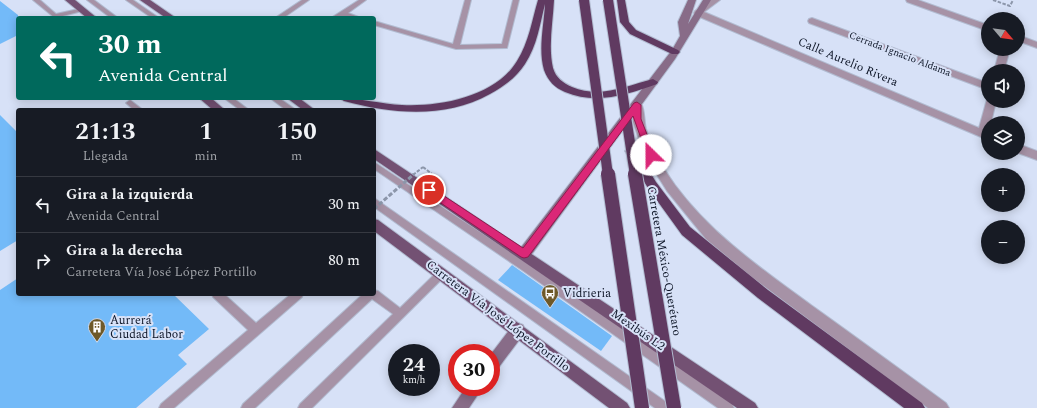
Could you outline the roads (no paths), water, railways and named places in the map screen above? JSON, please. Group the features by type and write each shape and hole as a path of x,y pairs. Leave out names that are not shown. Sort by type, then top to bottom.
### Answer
{"highway":[{"path":"353,100 391,108 432,108 475,98 505,80 520,65 529,48 542,0"},
{"path":"550,0 547,45 548,64 551,75 559,85 580,95 598,97 618,93 653,82"},
{"path":"584,0 642,408"},
{"name":"Carretera México-Querétaro","path":"608,0 631,151 674,408"},
{"path":"621,0 625,22 633,32 675,52"},
{"path":"631,151 652,185 686,231 763,294 917,408"}],"main road":[{"path":"69,0 90,16"},
{"path":"144,0 169,16"},
{"path":"207,100 217,108"},
{"path":"295,100 307,108"},
{"path":"376,155 750,408"},
{"name":"Carretera Vía José López Portillo","path":"376,227 442,273 518,330 608,403 622,408"}],"street":[{"path":"684,35 683,22 692,0"},
{"path":"524,254 637,105 675,52 684,35 707,0"},
{"path":"698,13 716,0"},
{"path":"910,0 981,25"},
{"name":"Calle Aurelio Rivera","path":"698,13 981,132"},
{"name":"Cerrada Ignacio Aldama","path":"812,21 981,84"},
{"path":"1025,41 1037,45"},
{"path":"637,105 637,119 647,148 677,196 705,230 729,252 941,408"},
{"path":"1025,151 1037,156"},
{"path":"500,354 518,330"},
{"path":"460,408 469,396"}],"lane":[{"path":"36,0 56,16 83,10"},
{"path":"90,0 112,16"},
{"path":"129,0 153,16"},
{"path":"281,16 306,0"},
{"path":"338,16 363,0"},
{"path":"456,47 468,0"},
{"path":"376,24 456,47 505,46 516,0"},
{"path":"343,14 350,16"},
{"path":"231,100 242,108"},
{"path":"277,100 289,108"},
{"path":"130,102 137,108"},
{"name":"Mexibús L2","path":"376,166 525,267 728,408"},
{"path":"376,203 665,408"},
{"path":"304,408 442,273"},
{"path":"219,296 256,330"},
{"path":"165,408 296,296"},
{"path":"247,408 368,296"},
{"path":"376,296 400,314"}],"place":[{"name":"Vidrieria","path":"550,308"},
{"name":"Aurrerá Ciudad Labor","path":"97,342"}]}
